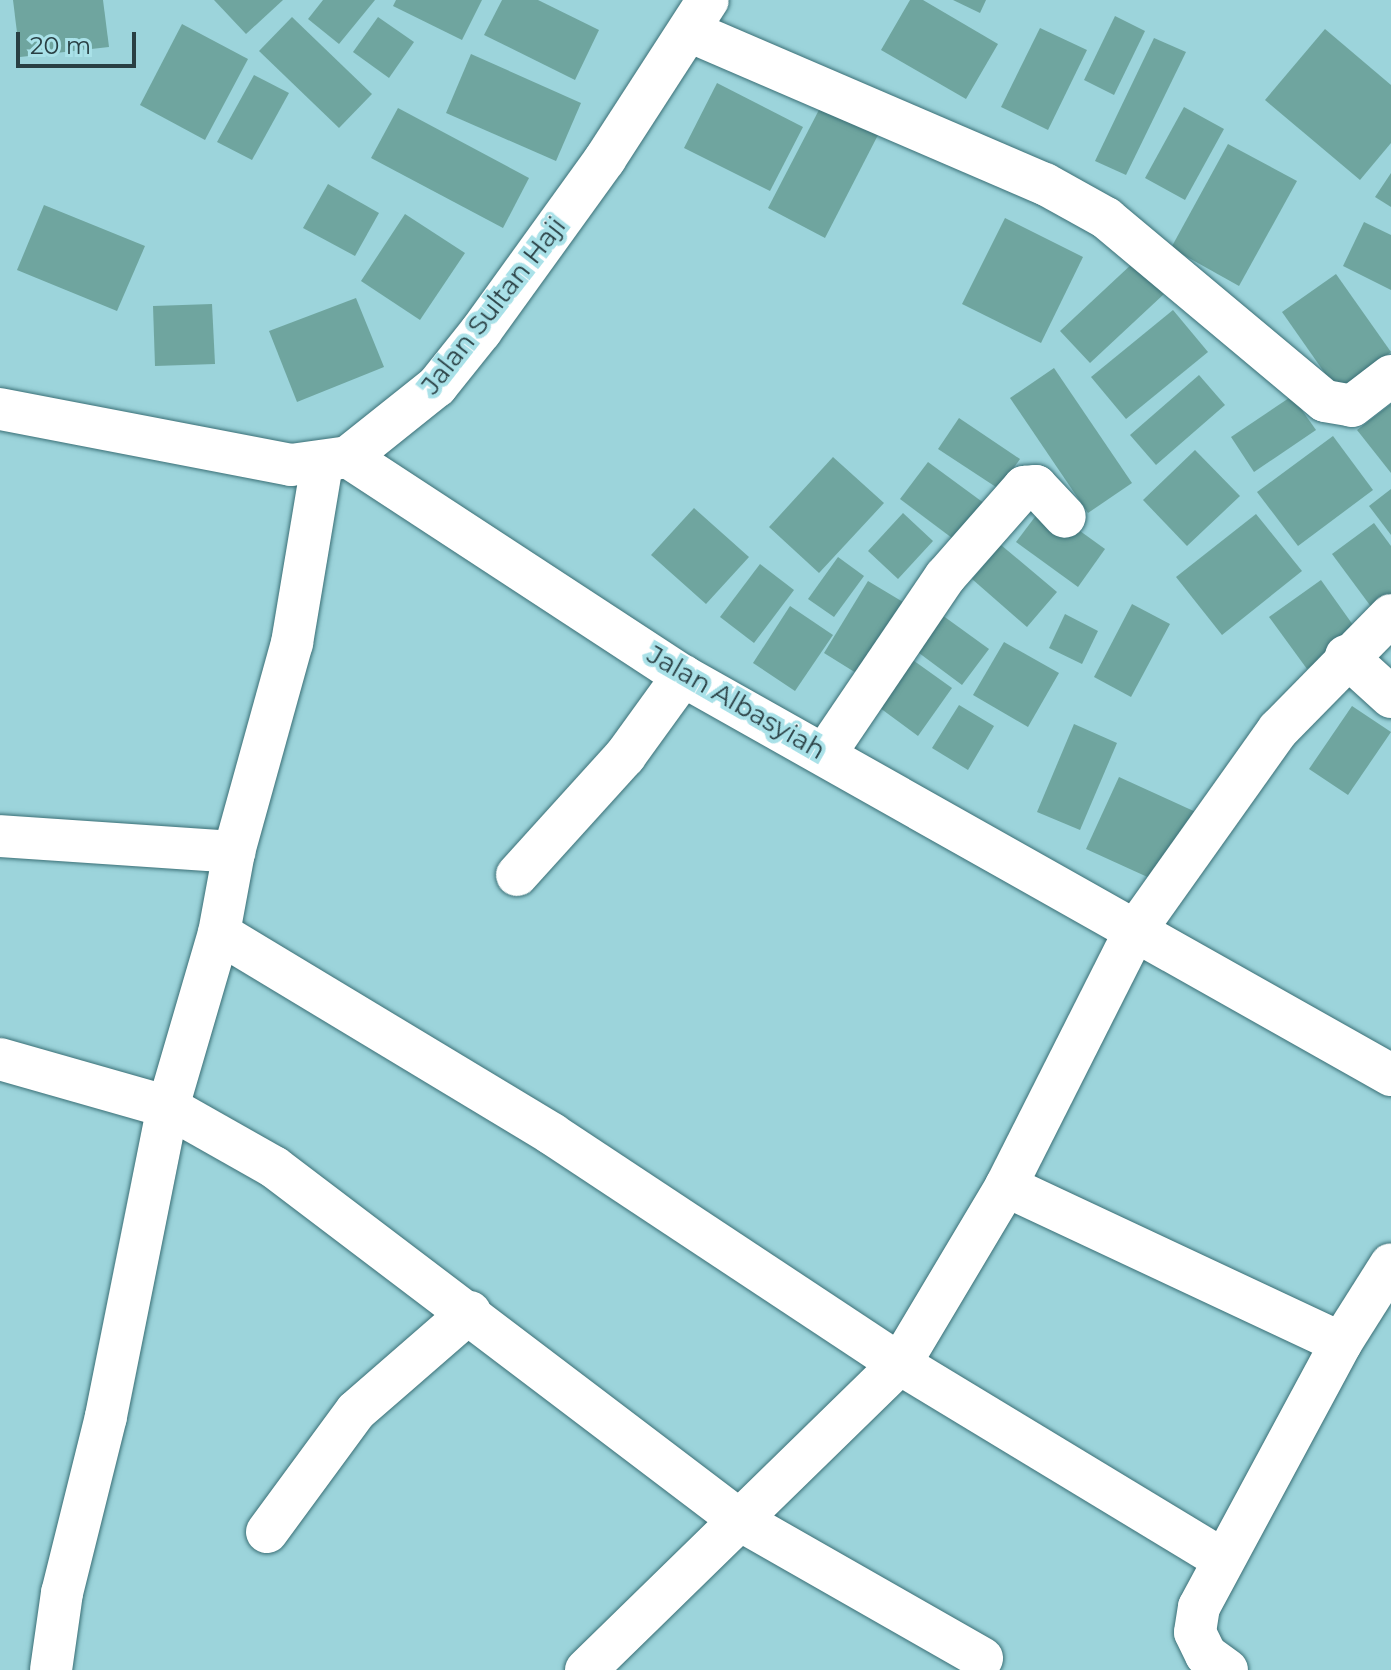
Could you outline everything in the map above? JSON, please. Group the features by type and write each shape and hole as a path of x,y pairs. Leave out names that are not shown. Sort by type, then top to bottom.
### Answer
{"street":[{"path":"699,15 1045,184 1106,218 1325,401 1352,406 1391,376"},
{"name":"Jalan Sultan Haji","path":"335,460 446,375 538,256 699,15"},
{"path":"0,409 291,465 335,460 292,643 234,852 219,933 168,1107 106,1416 62,1593 51,1670"},
{"name":"Jalan Albasyiah","path":"335,460 683,676 1391,1075"},
{"path":"825,754 945,577 1024,487 1036,486 1065,517"},
{"path":"586,1670 900,1364 1006,1186 1135,931 1278,730 1346,656 1391,615"},
{"path":"1346,656 1391,697"},
{"path":"517,875 625,756 683,676"},
{"path":"0,836 234,852"},
{"path":"219,933 552,1134 900,1364 1222,1559"},
{"path":"0,1059 168,1107 274,1167 470,1312 738,1519 982,1658"},
{"path":"1006,1186 1341,1343"},
{"path":"1227,1670 1206,1655 1195,1632 1199,1607 1222,1559 1341,1343 1391,1264"},
{"path":"267,1532 356,1411 470,1312"}],"building":[{"path":"13,0 103,0 109,47 20,57"},
{"path":"214,0 283,0 246,34"},
{"path":"323,0 375,0 339,44 308,19"},
{"path":"396,0 482,0 462,40 393,6"},
{"path":"502,0 538,0 599,30 575,80 484,35"},
{"path":"910,0 923,0 998,44 966,99 881,50"},
{"path":"953,0 986,0 980,13"},
{"path":"1115,16 1145,31 1114,95 1084,80"},
{"path":"292,17 372,94 339,128 259,51"},
{"path":"378,17 414,42 389,78 353,52"},
{"path":"182,24 248,59 205,140 140,105"},
{"path":"1040,28 1087,50 1048,130 1001,107"},
{"path":"1325,29 1391,85 1391,143 1360,180 1265,100"},
{"path":"1154,38 1186,52 1126,175 1095,161"},
{"path":"471,54 581,103 556,161 446,113"},
{"path":"254,75 289,93 252,160 217,142"},
{"path":"717,83 803,127 770,191 684,148"},
{"path":"821,106 878,135 825,238 768,208"},
{"path":"1184,107 1224,129 1185,200 1145,178"},
{"path":"398,108 529,178 503,228 371,158"},
{"path":"1228,144 1297,181 1239,286 1171,248"},
{"path":"1391,173 1391,207 1375,197"},
{"path":"328,184 379,213 355,256 303,228"},
{"path":"44,205 145,246 117,311 17,270"},
{"path":"405,214 465,253 420,320 361,281"},
{"path":"1005,218 1083,257 1041,343 962,304"},
{"path":"1364,222 1391,235 1391,290 1343,266"},
{"path":"1134,262 1164,294 1090,363 1060,331"},
{"path":"1336,274 1391,352 1338,392 1282,312"},
{"path":"356,298 384,367 297,402 269,331"},
{"path":"212,304 215,364 155,366 153,306"},
{"path":"1173,310 1208,352 1126,419 1091,377"},
{"path":"1054,368 1132,483 1088,513 1010,398"},
{"path":"1199,375 1225,405 1156,465 1130,435"},
{"path":"1292,396 1316,430 1254,472 1231,437"},
{"path":"1391,404 1391,473 1357,430"},
{"path":"959,418 1020,459 999,489 938,449"},
{"path":"1333,436 1373,490 1298,546 1257,492"},
{"path":"1195,450 1240,496 1187,546 1143,500"},
{"path":"833,457 884,503 819,573 769,527"},
{"path":"928,462 992,509 964,547 900,499"},
{"path":"1391,489 1391,535 1369,506"},
{"path":"1044,505 1105,549 1078,587 1016,542"},
{"path":"694,508 749,557 706,604 651,555"},
{"path":"903,513 933,541 898,579 868,551"},
{"path":"1256,514 1302,571 1222,635 1176,577"},
{"path":"1374,523 1391,546 1391,594 1372,608 1332,554"},
{"path":"1001,545 1057,592 1027,627 972,579"},
{"path":"838,557 864,576 834,617 808,599"},
{"path":"760,564 794,590 754,643 720,617"},
{"path":"1321,580 1358,632 1307,669 1269,617"},
{"path":"868,581 913,608 869,681 824,653"},
{"path":"1132,604 1170,624 1131,697 1094,677"},
{"path":"790,606 833,635 795,691 753,663"},
{"path":"1065,614 1098,631 1082,664 1049,648"},
{"path":"942,615 989,649 962,685 915,650"},
{"path":"1004,642 1059,673 1028,727 973,695"},
{"path":"910,658 952,688 918,736 876,705"},
{"path":"959,705 994,726 968,770 932,748"},
{"path":"1352,706 1391,732 1348,795 1309,769"},
{"path":"1074,724 1117,743 1080,830 1037,812"},
{"path":"1119,777 1198,813 1165,885 1086,849"}]}
